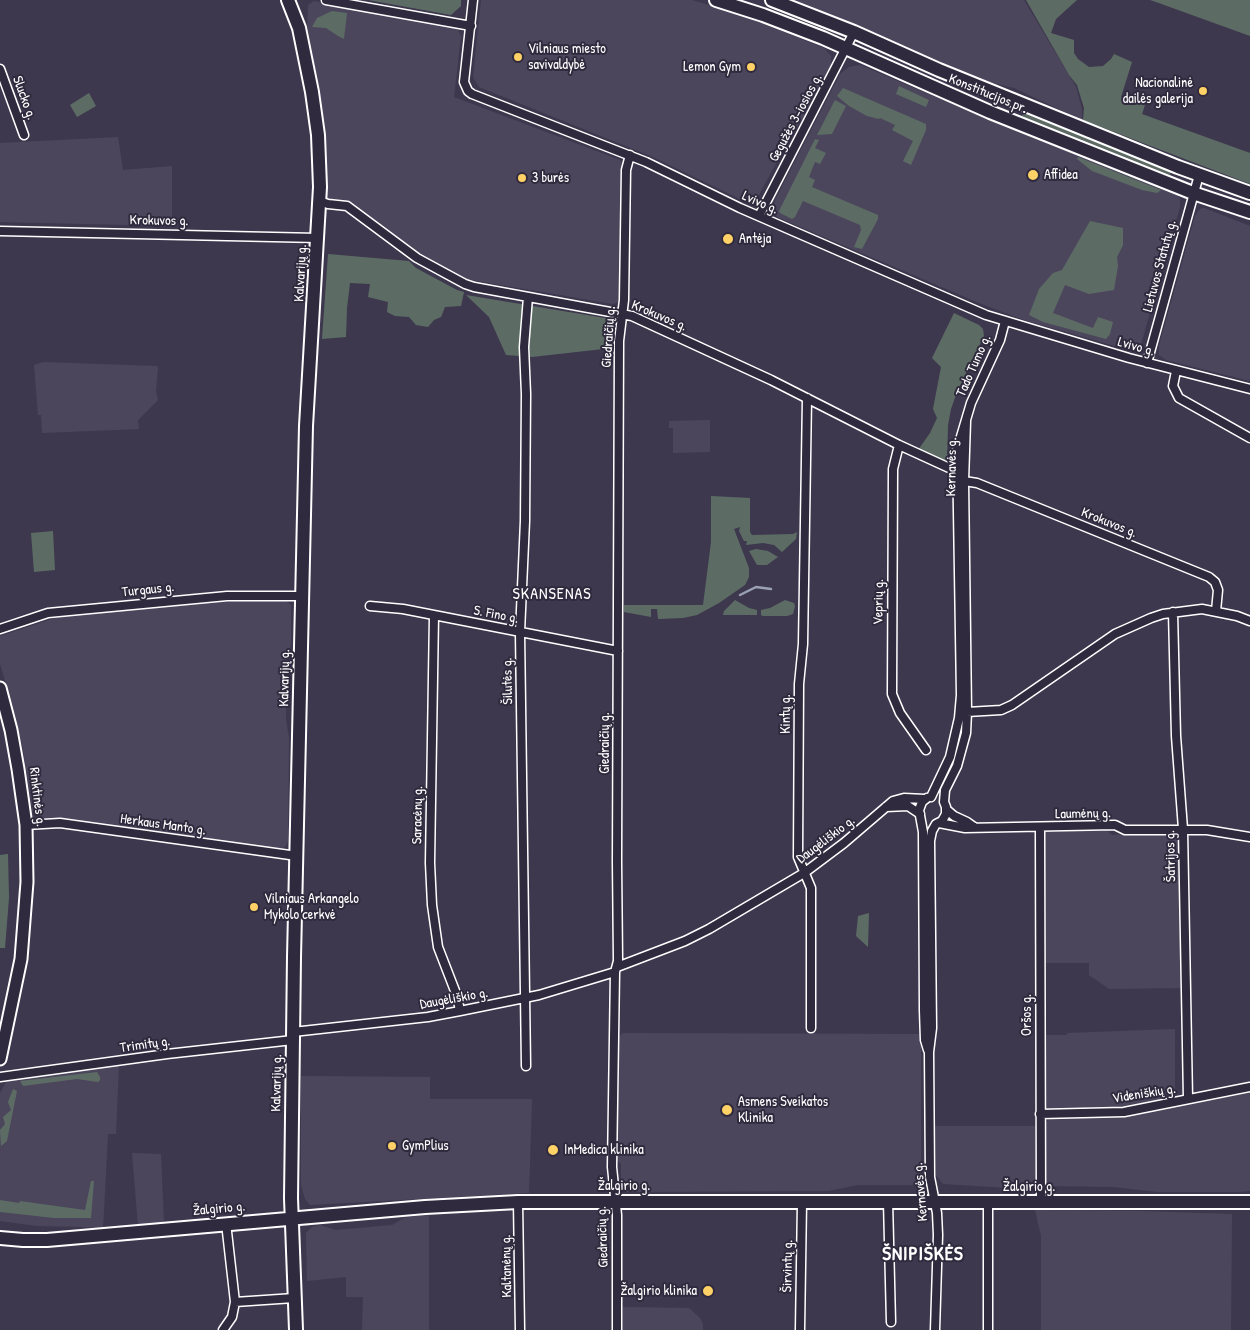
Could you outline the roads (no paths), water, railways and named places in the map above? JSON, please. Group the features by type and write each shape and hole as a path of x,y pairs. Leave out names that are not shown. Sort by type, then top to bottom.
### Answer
{"main road":[{"name":"Kalvarijų g.","path":"288,0 299,28"},
{"name":"Kalvarijų g.","path":"296,1330 291,1218 293,1036 306,426 319,201 318,135 312,92 299,28 298,0"},
{"name":"Konstitucijos pr.","path":"716,0 763,15 846,48 990,112 1194,193 1250,212"},
{"name":"Konstitucijos pr.","path":"772,0 854,32 938,70 1199,175 1250,193"},
{"name":"Rinktinės g.","path":"0,688 13,740 26,825 27,882 23,936 16,987 0,1060"},
{"name":"Žalgirio g.","path":"0,1238 47,1240 425,1206 518,1202 1250,1202"}],"street":[{"path":"326,0 471,26"},
{"name":"Lvivo g.","path":"473,0 464,82 468,91 630,155 759,216 965,306 1005,321 1147,363 1250,389"},
{"name":"Gegužės 3-iosios g.","path":"759,216 854,32"},
{"name":"Slucko g.","path":"0,69 24,135"},
{"name":"Giedraičių g.","path":"617,1330 617,1223 612,1167 616,970 619,341 624,300 626,170 630,155"},
{"name":"Lietuvos Statutų g.","path":"1147,363 1199,175"},
{"name":"Krokuvos g.","path":"319,201 348,206 417,258 474,288 632,316 771,380 899,445 958,472"},
{"name":"Krokuvos g.","path":"0,231 318,238"},
{"name":"Šilutės g.","path":"526,1066 520,632 525,521 526,394 524,347 528,297"},
{"name":"Tado Tumo g.","path":"966,421 971,403 1000,340 1005,321"},
{"path":"1176,371 1173,386 1179,398 1250,438"},
{"name":"Kintų g.","path":"807,398 803,644 799,684 798,857 811,888 811,1028"},
{"name":"Kernavės g.","path":"929,1052 925,1040 920,806 928,798 950,757 960,710 957,450 966,421"},
{"name":"Kernavės g.","path":"935,1330 938,1235 930,1177 929,1052 932,1028 930,841 932,831 945,818 946,787 957,766 964,744 967,712 964,481 966,421"},
{"name":"Veprių g.","path":"899,445 893,469 892,694 900,713 926,750"},
{"name":"Krokuvos g.","path":"964,481 978,483 1209,577 1215,582 1218,590 1216,611"},
{"name":"Turgaus g.","path":"0,629 48,613 228,596 302,596"},
{"name":"S. Fino g.","path":"370,606 403,609 618,651"},
{"path":"967,712 1002,710 1012,705 1115,634 1151,618 1173,612 1202,609 1250,621"},
{"name":"Šatrijos g.","path":"1173,612 1176,736 1183,829 1188,1099"},
{"name":"Saracėnų g.","path":"434,615 430,863 432,904 438,947 457,996 460,1011"},
{"path":"928,798 938,798 945,806"},
{"name":"Daugėliškio g.","path":"293,1036 428,1017 524,998 616,970 684,942 804,873 844,844 893,801 928,798"},
{"path":"886,807 908,806 928,824 938,823"},
{"name":"Laumėnų g.","path":"945,806 954,816 974,827"},
{"name":"Herkaus Manto g.","path":"26,825 60,823 297,856"},
{"name":"Laumėnų g.","path":"938,823 965,828 1115,825 1125,830 1208,830 1250,838"},
{"name":"Oršos g.","path":"1040,827 1041,1202"},
{"name":"Trimitų g.","path":"0,1077 104,1064 293,1036"},
{"name":"Videniškių g.","path":"1040,1114 1124,1112 1250,1087"},
{"name":"Kaltanėnų g.","path":"518,1202 520,1330"},
{"name":"Širvintų g.","path":"800,1330 802,1202"},
{"path":"888,1202 891,1322"},
{"path":"988,1202 988,1330"},
{"path":"223,1330 232,1317 235,1302 226,1223"},
{"path":"235,1302 294,1298"}],"waterway":[{"path":"740,595 756,587 771,589"}],"place":[{"name":"Vilniaus miesto savivaldybė","path":"518,57"},
{"name":"Lemon Gym","path":"751,67"},
{"name":"Nacionalinė dailės galerija","path":"1203,91"},
{"name":"Affidea","path":"1033,175"},
{"name":"3 burės","path":"522,178"},
{"name":"Antėja","path":"728,239"},
{"name":"Vilniaus Arkangelo Mykolo cerkvė","path":"254,907"},
{"name":"Asmens Sveikatos Klinika","path":"727,1110"},
{"name":"GymPlius","path":"392,1146"},
{"name":"InMedica klinika","path":"553,1150"},
{"name":"Žalgirio klinika","path":"708,1291"}],"district":[{"name":"SKANSENAS","path":"552,595"},
{"name":"ŠNIPIŠKĖS","path":"923,1255"}]}
